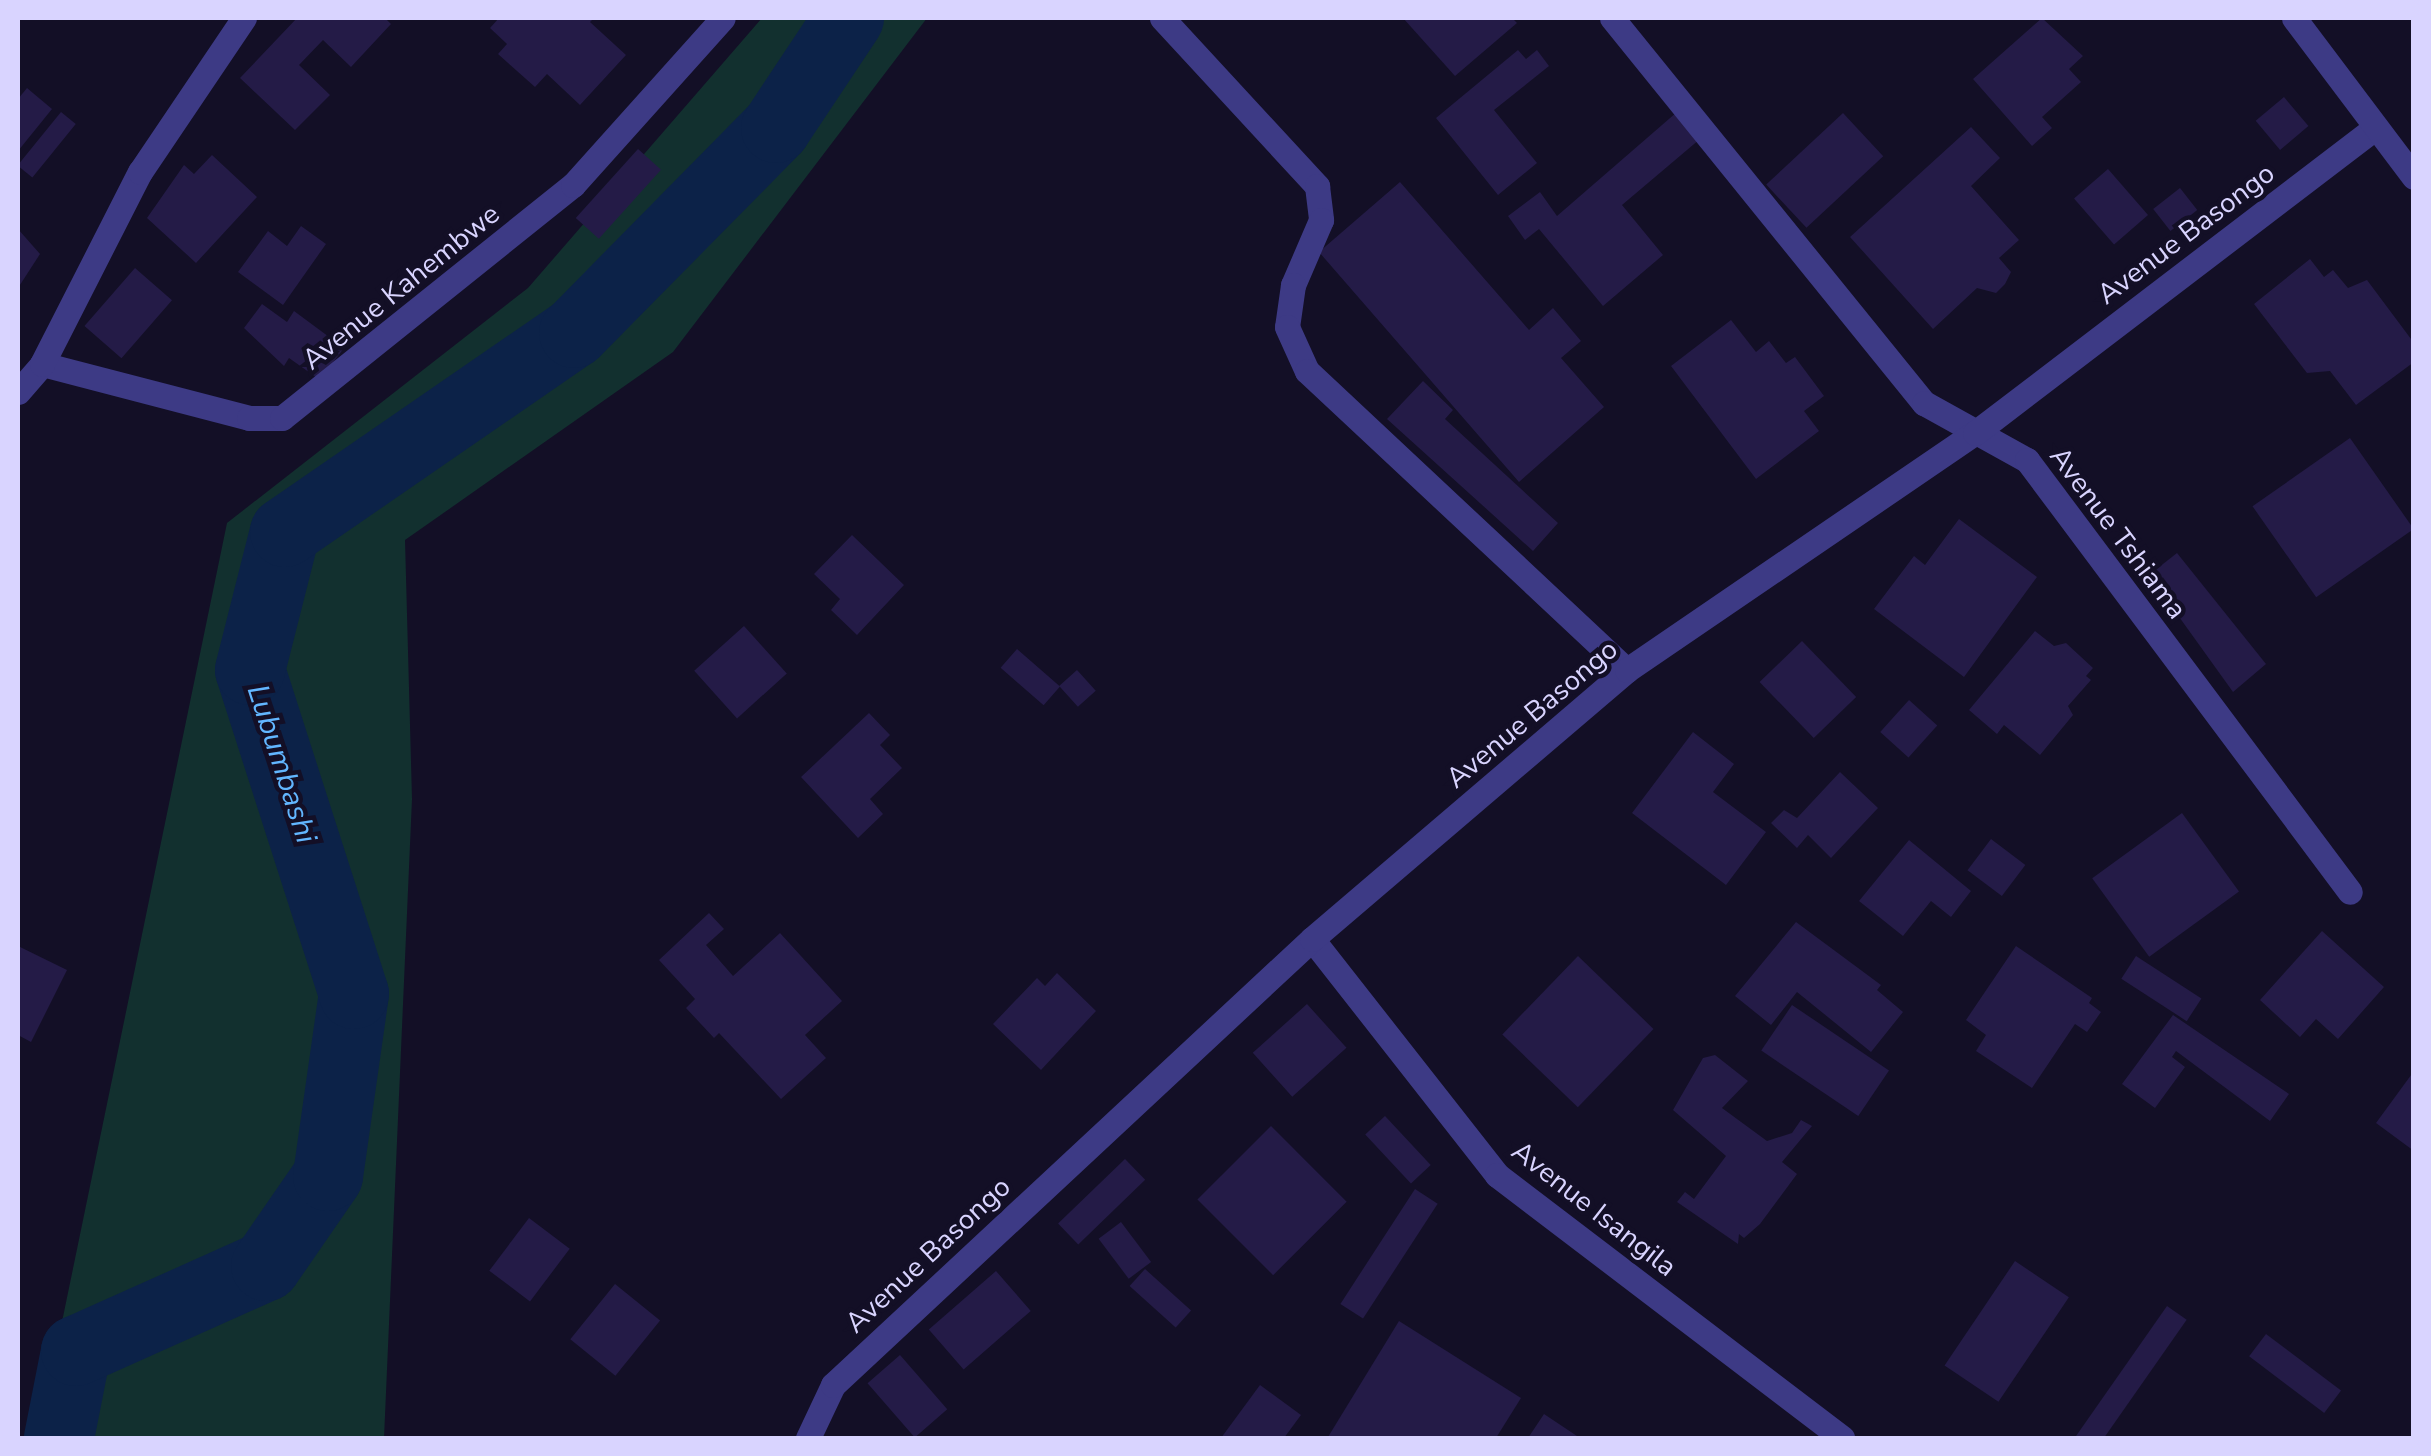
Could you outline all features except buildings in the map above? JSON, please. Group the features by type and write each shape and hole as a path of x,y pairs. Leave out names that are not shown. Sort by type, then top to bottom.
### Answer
{"street":[{"path":"18,392 42,364 140,172 244,18"},
{"name":"Avenue Kahembwe","path":"42,364 249,418 282,418 573,185 724,18"},
{"path":"1162,18 1317,186 1321,220 1293,285 1286,326 1307,371 1627,670"},
{"name":"Avenue Tshiama","path":"1612,18 1924,403 2027,460 2350,892"},
{"path":"2294,18 2414,177"},
{"name":"Avenue Basongo","path":"808,1438 833,1384 1312,939 1627,670 1975,432 2376,127"},
{"name":"Avenue Isangila","path":"1312,939 1496,1175 1842,1438"}],"green space":[{"path":"762,18 927,18 673,352 405,540 412,799 384,1438 38,1438 227,523 528,288"}],"waterway":[{"name":"Lubumbashi","path":"59,1438 76,1351 266,1266 328,1176 354,994 250,670 285,532 574,333 776,128 849,18"}]}
